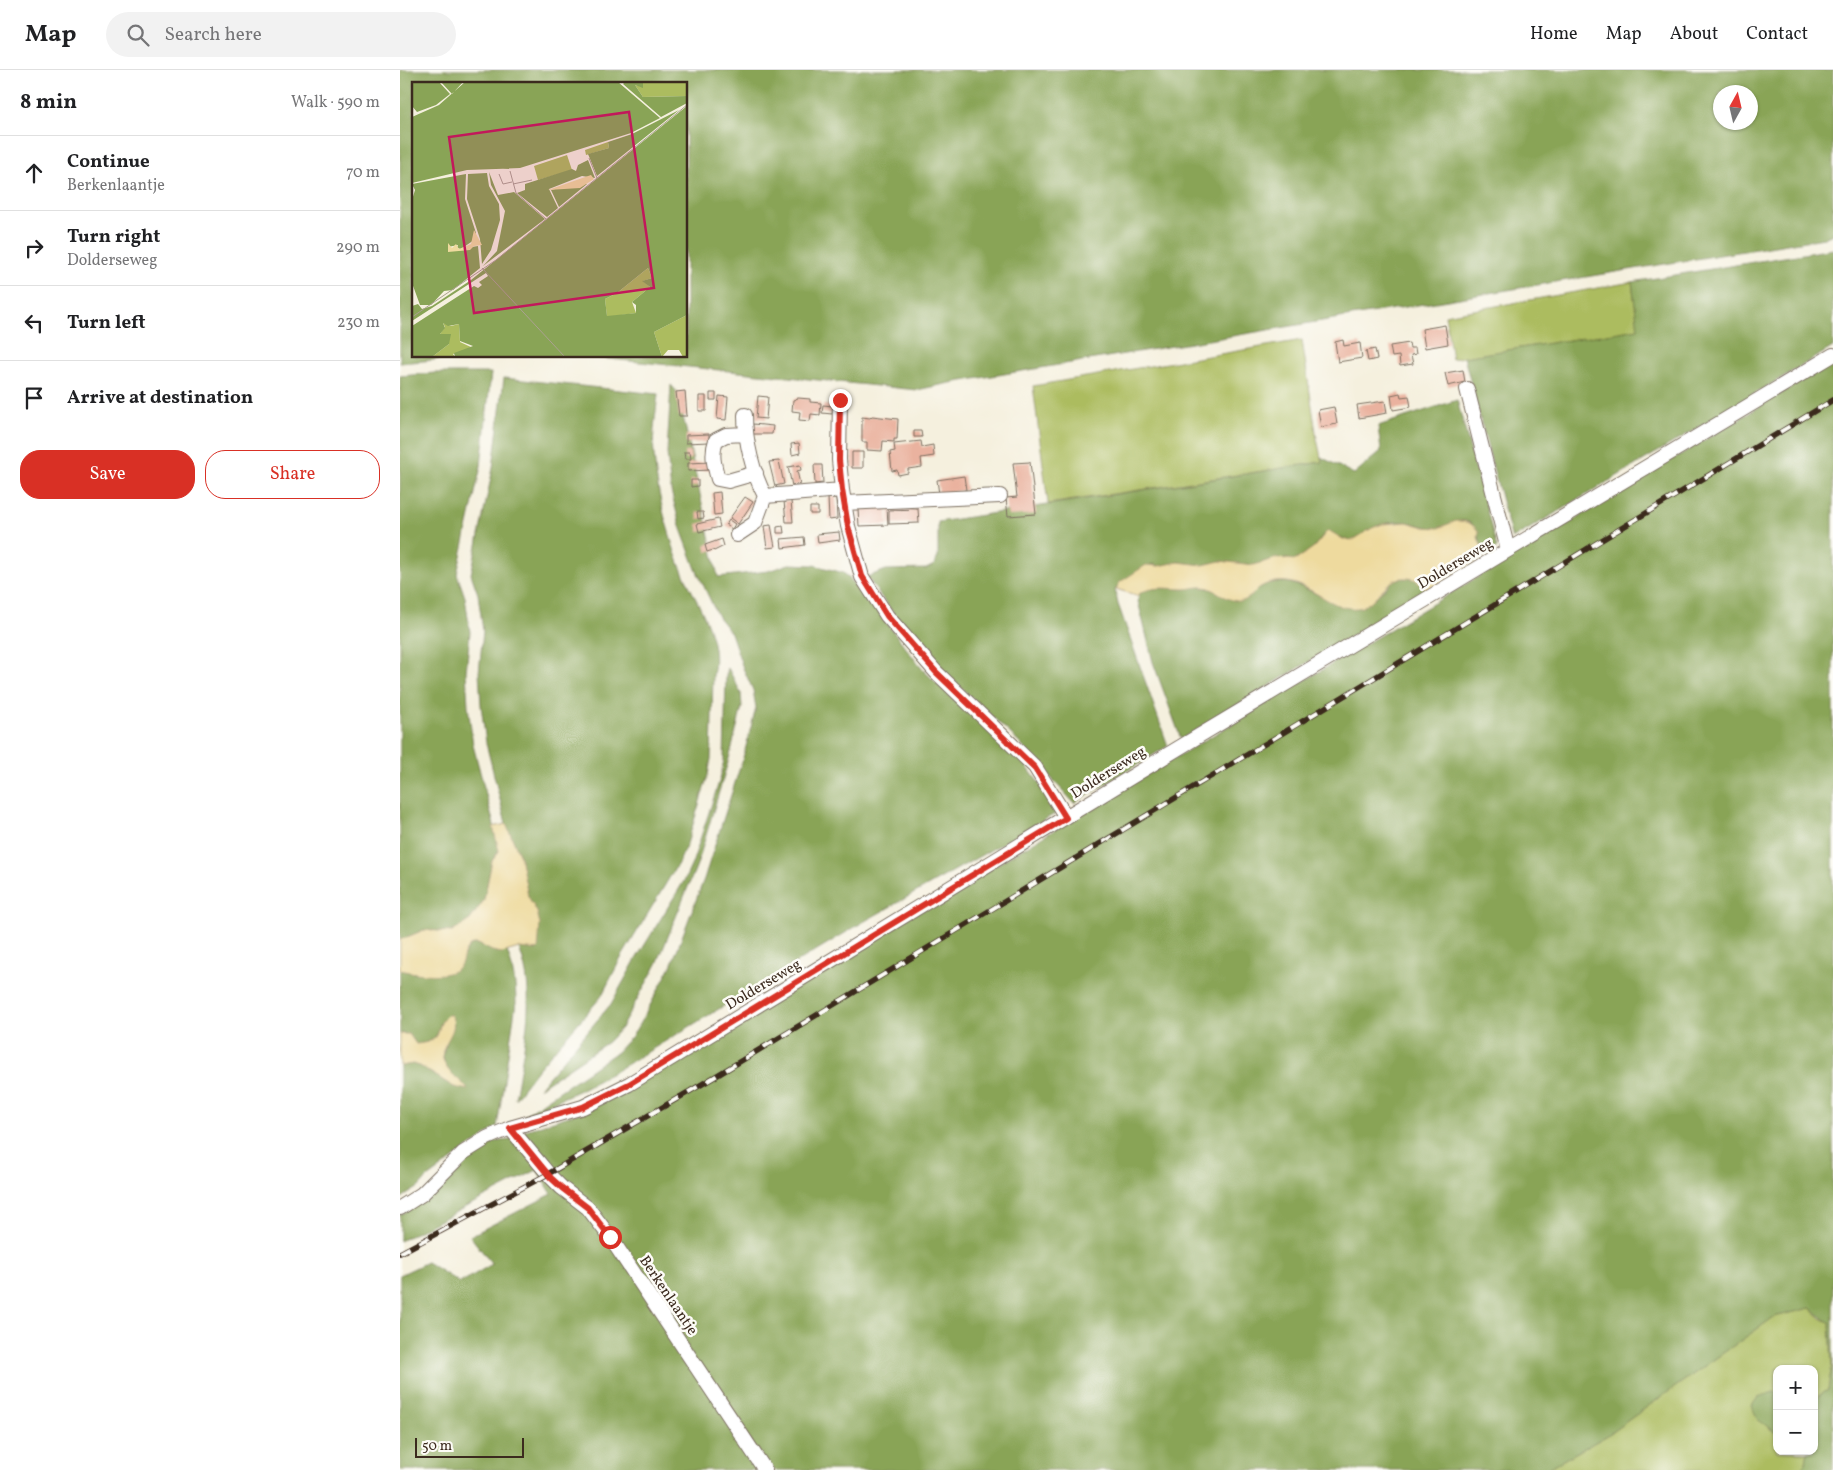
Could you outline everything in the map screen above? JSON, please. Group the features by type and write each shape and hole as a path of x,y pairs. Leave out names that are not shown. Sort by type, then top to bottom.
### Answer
{"street":[{"name":"Dolderseweg","path":"400,1208 422,1194 463,1153 488,1138 510,1128 583,1107 629,1084 1177,749 1833,355"},
{"path":"1467,389 1508,550"},
{"path":"840,400 839,460 843,496 848,526 862,576 887,616 936,672 1035,768 1066,818"},
{"path":"737,535 755,523 765,496 760,487 745,434 745,415"},
{"path":"745,434 726,435 716,440 712,450 716,472 718,479 728,481 756,474"},
{"path":"765,496 1000,496"},
{"name":"Berkenlaantje","path":"510,1128 551,1178 588,1208 610,1237 765,1470"}],"green space":[{"path":"400,70 1833,70 1833,234 1824,238 917,390 600,358 688,358 688,82 412,82 412,358 446,358 400,363"},
{"path":"1833,249 1833,347 1512,539 1464,357 1638,329 1632,282"},
{"path":"1632,282 1639,329 1452,359 1445,315"},
{"path":"1302,340 1322,462 1048,504 1033,386"},
{"path":"1833,362 1833,1470 1799,1470 1806,1463 1807,1455 1818,1455 1818,1396 1828,1390 1832,1365 1830,1323 1810,1308 1774,1317 1606,1436 1545,1470 400,1470 400,1275 427,1262 460,1283 492,1264 470,1236 552,1194 537,1170 400,1241 400,1215 425,1200 467,1156 490,1142 510,1140 529,1129 584,1111 1558,529"},
{"path":"435,373 491,373 481,466 457,574 465,597 470,632 466,672 473,745 500,848 492,861 484,900 470,920 452,932 424,930 400,940 400,376"},
{"path":"504,378 658,394 654,424 654,446 661,503 678,560 707,624 714,649 715,662 711,759 687,844 680,860 620,960 601,997 537,1070 515,1099 525,1042 528,1004 528,985 519,948 538,950 537,912 528,896 520,856 506,824 486,743 479,673 483,631 478,594 471,574 493,468"},
{"path":"671,385 678,393 718,577 768,571 789,564 814,565 844,573 866,596 923,670 1019,756 1060,811 865,921 616,1071 523,1116 617,1052 632,1036 647,1011 671,966 704,879 743,758 756,708 753,690 731,633 718,617 696,569 681,529 671,491 667,453"},
{"path":"1457,400 1497,548 1485,555 1474,526 1465,521 1438,528 1396,522 1376,527 1353,540 1323,535 1314,547 1296,560 1277,558 1254,565 1220,561 1203,565 1178,562 1159,566 1152,564 1120,582 1115,590 1118,604 1168,746 1074,803 1012,735 942,670 890,609 867,577 886,570 926,569 934,565 938,557 938,522 1322,462 1321,457 1354,474 1381,451 1378,426"},
{"path":"1403,578 1417,580 1426,591 1181,739 1153,662 1138,601 1139,594 1147,589 1185,589 1196,586 1211,589 1221,594 1247,599 1266,584 1277,582 1290,583 1302,587 1341,606 1374,599 1394,580"},
{"path":"728,668 741,693 742,707 730,755 698,862 657,964 621,1028 608,1042 539,1088 611,1004 684,881 692,864 720,779 724,760 726,676"},
{"path":"472,944 498,952 507,951 515,983 516,1003 497,1127 427,1178 419,1187 400,1199 400,1066 413,1064 420,1066 454,1087 461,1082 445,1065 443,1054 447,1043 440,1023 436,1036 426,1042 416,1044 413,1039 404,1033 400,1034 400,970 414,973 456,970"},
{"path":"1810,1308 1830,1323 1832,1365 1828,1390 1818,1396 1818,1365 1773,1365 1773,1399 1769,1428 1773,1430 1773,1455 1807,1455 1806,1463 1799,1470 1545,1470 1606,1436 1774,1317"},
{"path":"1773,1392 1773,1430 1757,1419 1752,1406 1758,1397"}],"sand":[{"path":"1456,521 1469,523 1477,529 1485,555 1426,591 1415,580 1409,578 1398,579 1387,585 1373,600 1360,608 1343,607 1302,586 1288,582 1266,584 1244,601 1230,599 1205,587 1184,589 1155,588 1144,591 1139,596 1116,589 1120,582 1146,565 1159,566 1178,562 1203,565 1220,561 1254,565 1277,558 1296,560 1314,547 1328,530 1343,539 1353,540 1382,524 1407,522 1438,528"},
{"path":"506,824 520,856 528,896 537,912 540,924 538,950 519,948 502,953 492,951 478,944 472,944 465,952 461,964 450,973 414,973 400,970 400,940 424,930 452,932 470,920 484,900 492,861 499,851 493,827"},
{"path":"447,1015 451,1015 453,1027 444,1048 443,1059 451,1073 468,1090 454,1087 420,1066 413,1064 400,1066 400,1034 409,1034 416,1044 432,1040 436,1037 440,1025"}],"building":[{"path":"1445,325 1448,344 1425,348 1422,329"},
{"path":"1343,340 1344,346 1360,343 1362,358 1338,362 1335,342"},
{"path":"1409,343 1410,348 1415,348 1416,354 1411,355 1413,364 1400,366 1399,356 1392,357 1390,346"},
{"path":"1375,349 1377,359 1368,361 1366,351"},
{"path":"1463,370 1465,382 1448,386 1445,373"},
{"path":"685,391 687,416 679,416 676,392"},
{"path":"710,393 716,393 716,400 710,400"},
{"path":"1400,393 1401,397 1409,396 1411,407 1393,410 1391,395"},
{"path":"699,396 706,396 706,411 699,411"},
{"path":"719,396 728,397 726,420 717,419"},
{"path":"758,396 768,397 766,419 756,418"},
{"path":"798,398 810,399 810,402 821,403 820,415 811,414 810,421 799,420 800,412 792,411 793,400"},
{"path":"1385,401 1387,413 1359,418 1357,405"},
{"path":"823,405 833,406 832,414 822,413"},
{"path":"1334,407 1337,424 1321,427 1318,410"},
{"path":"872,416 898,419 897,439 894,439 894,442 883,441 882,451 867,450 867,442 862,442 862,417 870,418"},
{"path":"753,424 773,426 772,434 752,434"},
{"path":"914,431 921,431 922,437 914,437"},
{"path":"709,434 709,442 686,443 686,435"},
{"path":"921,441 922,447 933,445 934,456 921,458 922,467 908,469 908,473 898,475 897,470 892,471 890,452 895,451 894,444"},
{"path":"799,443 800,453 792,455 791,444"},
{"path":"684,452 690,452 691,459 685,459"},
{"path":"852,452 863,452 863,468 852,468"},
{"path":"779,461 784,484 775,486 769,462"},
{"path":"711,462 711,470 688,471 688,463"},
{"path":"1030,462 1036,514 1008,516 1006,498 1017,497 1013,463"},
{"path":"800,465 801,470 797,471 800,484 792,486 788,467"},
{"path":"814,465 822,465 823,483 815,484"},
{"path":"964,476 966,490 939,494 937,480"},
{"path":"691,480 698,480 698,486 691,487"},
{"path":"720,492 722,514 714,515 712,493"},
{"path":"836,496 837,519 829,520 828,497"},
{"path":"745,497 753,502 738,524 730,518"},
{"path":"784,501 791,501 793,522 786,522"},
{"path":"810,507 818,507 818,514 810,514"},
{"path":"887,507 888,525 859,526 858,509"},
{"path":"918,509 919,523 889,524 889,510"},
{"path":"697,512 703,512 704,518 698,519"},
{"path":"718,519 720,527 699,532 697,524"},
{"path":"729,520 735,524 732,529 726,525"},
{"path":"771,525 775,547 767,548 764,526"},
{"path":"783,526 784,533 777,533 777,527"},
{"path":"839,532 840,540 818,543 817,534"},
{"path":"804,537 805,545 782,548 781,539"},
{"path":"722,539 724,546 707,552 705,545"}],"railway":[{"path":"400,1253 548,1174 716,1076 1833,400"}],"route":[{"path":"610,1237 588,1208 551,1178 510,1128 583,1107 629,1084 1066,818 1035,768 936,672 887,616 862,576 848,526 842,490 839,460 840,400"}]}
